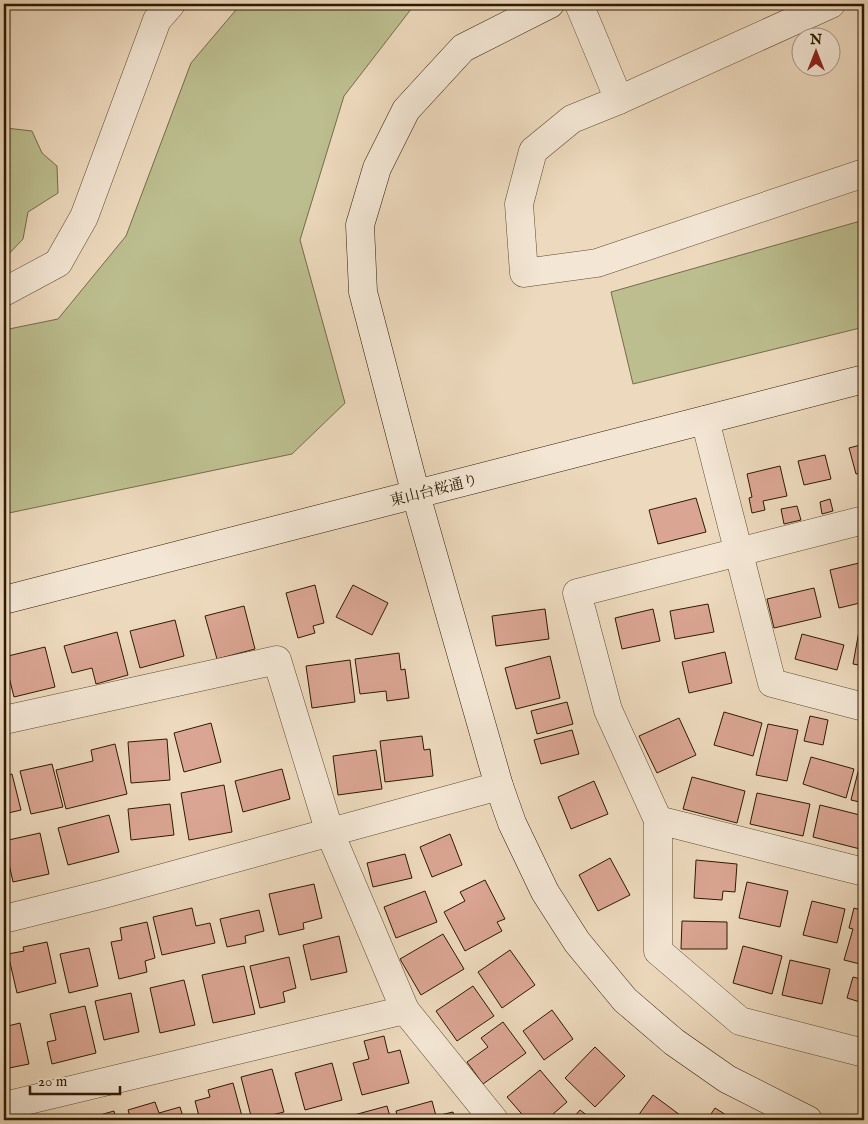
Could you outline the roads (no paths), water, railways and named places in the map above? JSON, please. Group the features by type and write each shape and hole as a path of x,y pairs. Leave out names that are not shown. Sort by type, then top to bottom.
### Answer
{"street":[{"path":"4,292 58,263 84,216 157,20 171,4"},
{"path":"550,4 462,48 406,110 377,168 360,225 363,292 416,495 499,786 512,823 545,892 577,942 625,1000 674,1042 727,1079 808,1120"},
{"path":"579,4 619,100"},
{"path":"831,4 619,100 572,119 533,151 519,204 524,273 597,263 864,173"},
{"name":"東山台桜通り","path":"4,600 864,379"},
{"path":"705,420 772,683 864,707"},
{"path":"864,520 577,592 608,710 658,820 658,951 740,1021 864,1053"},
{"path":"4,720 276,660 330,833 405,1010 494,1120"},
{"path":"4,919 114,892 499,786"},
{"path":"658,820 864,872"},
{"path":"4,1106 405,1010"}]}
